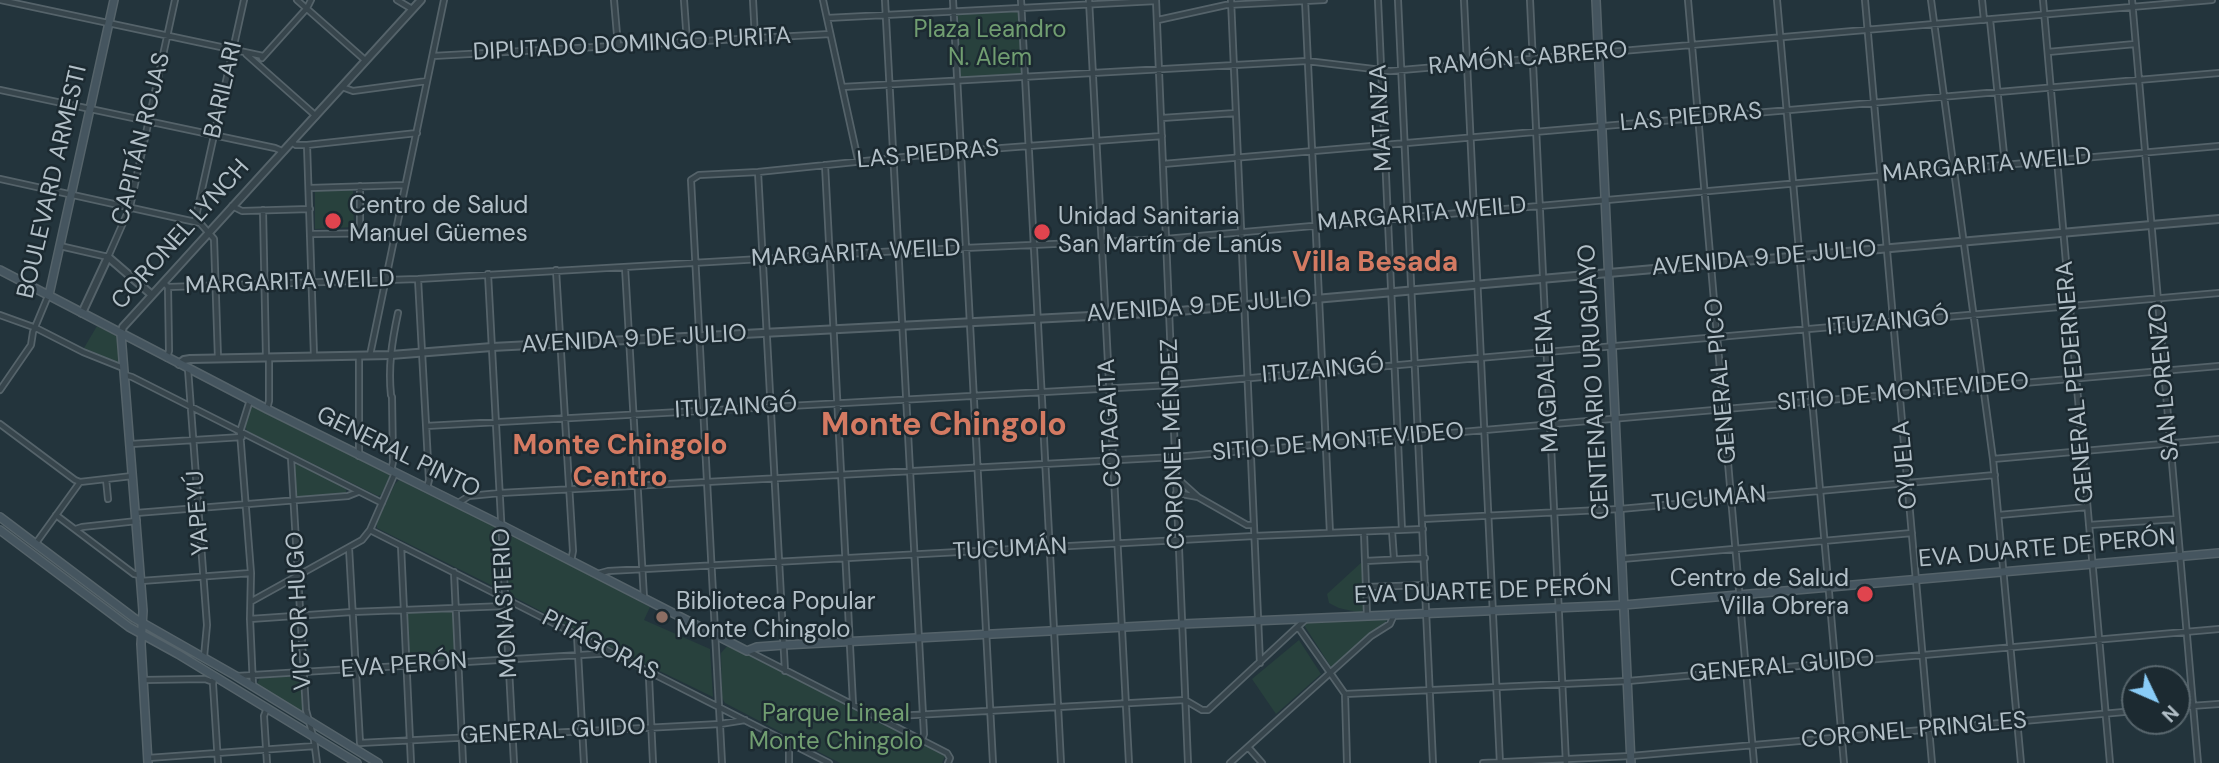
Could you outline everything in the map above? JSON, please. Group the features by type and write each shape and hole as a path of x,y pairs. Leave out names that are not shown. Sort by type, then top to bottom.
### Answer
{"main road":[{"name":"BOULEVARD ARMESTI","path":"48,295 114,0"},
{"name":"CENTENARIO URUGUAYO","path":"1596,0 1631,759"},
{"name":"GENERAL PINTO","path":"0,270 359,456 458,503 747,651"},
{"name":"CORONEL LYNCH","path":"121,334 141,578 148,760"},
{"path":"0,517 142,623 236,676 307,721 358,746 378,763"},
{"path":"0,530 121,622 357,763"},
{"name":"EVA DUARTE DE PERÓN","path":"747,651 757,647 784,645 1182,624 1624,606 2219,553"}],"street":[{"path":"0,0 263,56"},
{"name":"CAPITÁN ROJAS","path":"82,313 130,207 175,0"},
{"name":"BARILARI","path":"195,221 244,0"},
{"path":"297,0 365,60"},
{"path":"257,63 307,8 311,0"},
{"path":"397,0 412,9"},
{"name":"CORONEL LYNCH","path":"121,334 123,327 152,295 166,285 209,231 421,0"},
{"path":"370,355 444,0"},
{"path":"614,0 618,46"},
{"path":"684,0 687,42"},
{"path":"752,0 755,38"},
{"path":"823,0 858,160"},
{"path":"885,0 923,713 922,740"},
{"path":"953,0 993,763"},
{"path":"1021,0 1061,763"},
{"path":"1305,0 1330,533"},
{"path":"1158,20 1232,2 1324,0"},
{"name":"MATANZA","path":"1378,0 1402,530"},
{"path":"1398,0 1433,763"},
{"path":"1464,0 1500,762"},
{"name":"MAGDALENA","path":"1530,0 1566,761"},
{"name":"GENERAL PICO","path":"1688,0 1754,763"},
{"path":"1777,0 1844,763"},
{"name":"OYUELA","path":"1866,0 1932,763"},
{"path":"1931,0 1993,458 2021,763"},
{"path":"1982,0 1987,20 2005,164"},
{"name":"GENERAL PEDERNERA","path":"2043,0 2110,763"},
{"name":"SAN LORENZO","path":"2132,0 2198,763"},
{"name":"RAMÓN CABRERO","path":"842,87 1307,61 1380,71 1401,70 2212,0"},
{"path":"827,18 1021,9 1089,2 1156,1"},
{"name":"CORONEL MÉNDEZ","path":"1156,1 1188,763"},
{"name":"COTAGAITA","path":"1089,2 1129,763"},
{"path":"1232,2 1248,378 1251,525 1254,536 1260,663"},
{"name":"DIPUTADO DOMINGO PURITA","path":"433,56 830,34"},
{"path":"2048,51 2135,44"},
{"path":"244,52 316,116"},
{"name":"LAS PIEDRAS","path":"1163,164 2219,73"},
{"path":"342,87 353,91 427,81"},
{"path":"0,90 282,151"},
{"path":"1162,118 1236,113"},
{"path":"291,142 307,145 417,133"},
{"name":"LAS PIEDRAS","path":"695,263 690,184 694,177 858,160 1162,136"},
{"path":"307,145 314,356"},
{"name":"MARGARITA WEILD","path":"166,285 418,279 898,251 1165,239 2219,146"},
{"path":"825,165 852,704"},
{"path":"758,172 785,671"},
{"path":"0,178 195,221 209,231 214,239 218,359"},
{"path":"310,188 405,185"},
{"path":"359,186 360,233"},
{"path":"232,206 242,211 310,209"},
{"path":"263,210 269,401 267,409"},
{"name":"AVENIDA 9 DE JULIO","path":"180,364 184,360 391,355 1168,312 2219,219"},
{"path":"312,234 395,233"},
{"path":"60,246 108,257 152,295"},
{"path":"695,263 722,763"},
{"path":"625,267 643,597"},
{"path":"556,270 573,551 571,561"},
{"name":"MONASTERIO","path":"488,274 514,763"},
{"path":"418,279 429,480 427,488"},
{"path":"166,285 167,358"},
{"name":"ITUZAINGÓ","path":"426,426 1171,385 2219,293"},
{"name":"BOULEVARD ARMESTI","path":"0,390 31,345 48,295"},
{"path":"251,601 349,548 362,540 370,530 393,472 393,397 389,369 398,313"},
{"path":"0,315 36,328 382,503"},
{"path":"359,355 359,456"},
{"name":"SITIO DE MONTEVIDEO","path":"458,503 469,496 500,493 1175,457 2219,366"},
{"name":"YAPEYÚ","path":"188,368 207,625 204,658"},
{"path":"250,400 241,434 251,573 253,687"},
{"path":"0,424 80,482 133,476"},
{"path":"131,444 241,434"},
{"path":"1993,458 2219,439"},
{"name":"VICTOR HUGO","path":"291,458 307,721 313,735 317,763"},
{"name":"TUCUMÁN","path":"1423,519 1620,509 1995,475"},
{"path":"1176,478 1198,497 1251,525"},
{"path":"106,479 108,499"},
{"path":"36,544 80,482"},
{"path":"76,529 198,508 348,496 358,492"},
{"path":"1176,494 1198,497"},
{"path":"1999,515 2087,508"},
{"path":"56,515 141,578 251,573"},
{"path":"2089,525 2177,519"},
{"path":"1245,537 1251,525"},
{"name":"TUCUMÁN","path":"597,574 608,570 1423,529"},
{"name":"PITÁGORAS","path":"370,530 828,763"},
{"path":"1392,531 1394,559"},
{"path":"1364,532 1367,616"},
{"path":"1622,559 1912,533"},
{"path":"401,546 411,763"},
{"path":"349,548 358,746"},
{"path":"1365,561 1424,558"},
{"path":"454,572 463,763"},
{"path":"1366,587 1426,585"},
{"path":"250,619 506,606"},
{"path":"1230,763 1371,636 1390,624 1394,615"},
{"path":"878,717 1185,700 1202,710 1208,710 1307,619"},
{"path":"1298,627 1345,694 1347,763"},
{"name":"GENERAL GUIDO","path":"1345,694 1628,681 2219,629"},
{"path":"577,634 584,763"},
{"name":"GENERAL PINTO","path":"747,651 947,753 950,758 948,763"},
{"name":"EVA PERÓN","path":"236,676 614,653"},
{"path":"650,672 653,763"},
{"path":"143,680 210,677 218,763"},
{"path":"2193,706 2219,704"},
{"path":"267,708 264,716 267,763"},
{"name":"CORONEL PRINGLES","path":"1483,763 1631,759 1753,745 2121,712"},
{"name":"GENERAL GUIDO","path":"358,746 410,739 720,724 746,720"},
{"path":"789,743 789,763"},
{"path":"148,760 315,746"},
{"path":"1248,747 1262,763"}],"green space":[{"name":"Plaza Leandro N. Alem","path":"1021,9 1025,77 957,80 954,12"},
{"path":"353,189 354,227 315,229 315,190"},
{"path":"97,326 119,337 121,364 84,348"},
{"path":"251,406 388,473 390,476 381,495 378,496 247,431 245,425"},
{"path":"297,464 346,488 346,493 295,499 293,468"},
{"path":"399,480 497,528 498,581 495,587 377,528 377,522"},
{"path":"515,536 650,607 644,620 710,649 713,697 514,597 509,589 507,541 509,537"},
{"path":"1363,561 1364,608 1361,613 1329,603 1327,594"},
{"path":"455,608 458,662 406,665 404,610"},
{"path":"1387,620 1385,623 1331,667 1304,625 1307,623"},
{"path":"1299,640 1321,674 1276,714 1252,679"},
{"name":"Parque Lineal Monte Chingolo","path":"728,645 853,705 939,752 945,756 942,763 840,763 725,703 722,698 721,653"},
{"path":"301,676 301,713 256,685 260,678"}],"place":[{"name":"Centro de Salud Manuel Güemes","path":"333,221"},
{"name":"Unidad Sanitaria San Martín de Lanús","path":"1042,232"},
{"name":"Centro de Salud Villa Obrera","path":"1865,594"},
{"name":"Biblioteca Popular Monte Chingolo","path":"662,617"}],"district":[{"name":"Villa Besada","path":"1375,264"},
{"name":"Monte Chingolo","path":"944,427"},
{"name":"Monte Chingolo Centro","path":"620,463"}]}
